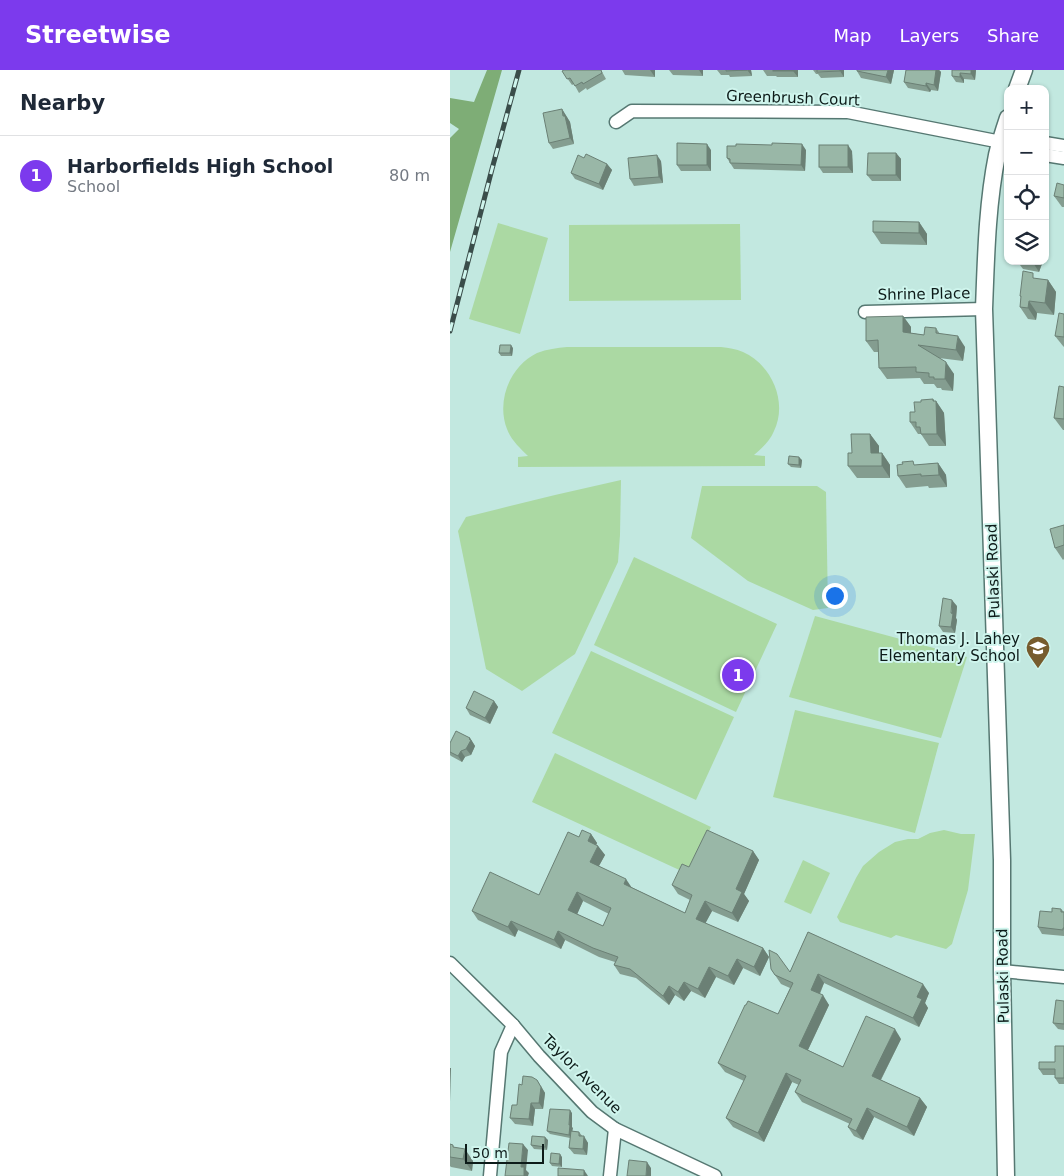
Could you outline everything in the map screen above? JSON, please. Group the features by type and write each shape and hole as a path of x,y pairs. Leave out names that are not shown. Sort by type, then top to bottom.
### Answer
{"main road":[{"path":"1018,85 1024,70"},
{"name":"Pulaski Road","path":"1004,144 997,154 989,205 984,308 1002,860 1006,1176"}],"street":[{"name":"Greenbrush Court","path":"616,122 632,111 848,112 1004,143"},
{"path":"1049,144 1064,146"},
{"path":"1049,156 1064,158"},
{"name":"Shrine Place","path":"865,312 984,308"},
{"name":"Taylor Avenue","path":"450,963 513,1025 539,1056 592,1112 615,1130 715,1176"},
{"path":"1002,971 1064,977"},
{"path":"490,1176 501,1052 513,1025"},
{"path":"610,1176 615,1130"}],"green space":[{"path":"487,70 502,70 450,252 450,138 459,129 450,123 450,98 474,102"},
{"path":"498,223 548,238 520,334 469,319"},
{"path":"740,224 741,300 569,301 569,225"},
{"path":"567,347 721,347 740,351 753,358 769,375 778,397 778,420 774,431 763,447 754,455 765,456 765,466 518,467 518,457 528,456 513,440 507,429 503,407 508,385 519,366 537,353"},
{"path":"621,480 618,562 575,654 522,691 486,669 458,531 466,517"},
{"path":"702,486 817,486 826,492 828,608 813,610 748,581 691,538"},
{"path":"634,557 777,624 736,712 594,645"},
{"path":"815,616 967,657 941,738 789,697"},
{"path":"591,651 734,717 696,800 552,733"},
{"path":"795,710 939,743 915,833 773,797"},
{"path":"555,753 711,827 688,874 532,802"},
{"path":"944,830 961,834 975,834 968,890 952,944 946,949 896,935 891,938 840,922 837,917 863,866 879,852 895,842 918,839 930,833"},
{"path":"803,860 830,873 811,914 784,902"}],"building":[{"path":"601,70 602,73 583,84 582,82 575,86 570,78 567,79 562,71"},
{"path":"793,70 793,71 773,71"},
{"path":"817,70 840,70 840,71 817,72"},
{"path":"857,70 888,70 886,77"},
{"path":"906,70 936,70 934,85 926,83 926,86 904,82"},
{"path":"952,70 971,70 971,74 960,73 960,77 952,76"},
{"path":"562,109 570,138 549,143 543,113"},
{"path":"677,143 707,144 707,165 677,165"},
{"path":"772,143 802,144 801,165 730,163 730,159 727,158 727,146 736,146 736,144 772,145"},
{"path":"819,145 848,145 848,167 819,167"},
{"path":"868,153 896,153 896,175 867,175"},
{"path":"586,154 607,164 599,184 571,173 578,155 584,158"},
{"path":"657,155 659,177 630,179 628,158"},
{"path":"1057,183 1064,185 1064,198 1054,196"},
{"path":"873,221 919,222 919,233 873,232"},
{"path":"1023,271 1033,273 1033,278 1048,280 1045,303 1029,301 1028,308 1020,307"},
{"path":"1059,313 1064,314 1064,337 1055,336"},
{"path":"903,316 903,332 924,335 925,327 936,328 936,333 958,336 956,350 918,345 946,362 945,379 934,379 934,377 929,377 929,373 916,372 916,367 879,368 878,340 866,341 866,317"},
{"path":"500,345 511,345 510,353 499,353"},
{"path":"1059,386 1064,387 1064,419 1054,418"},
{"path":"933,399 933,401 936,401 937,434 921,434 920,427 916,427 916,422 910,422 910,412 915,412 914,402"},
{"path":"851,434 870,434 871,453 882,453 882,466 848,466 848,453 852,453"},
{"path":"789,456 799,457 799,465 788,464"},
{"path":"913,461 914,465 938,463 939,475 898,476 897,465 903,464 902,462"},
{"path":"1064,525 1064,545 1055,548 1050,529"},
{"path":"943,598 952,600 951,613 953,614 951,627 939,626"},
{"path":"474,691 494,701 485,718 466,708"},
{"path":"456,731 471,740 466,749 461,751 458,756 450,752 450,743"},
{"path":"582,830 591,834 588,841 598,846 590,862 626,879 624,884 685,913 692,895 672,885 682,864 689,867 707,830 753,851 736,889 742,892 732,913 705,901 696,919 763,948 754,967 737,959 728,976 709,967 698,989 684,982 678,992 669,986 663,996 630,969 614,965 618,957 593,948 558,931 554,940 511,921 508,927 472,911 490,872 539,895 568,832 579,837","holes":["577,892 611,908 603,926 568,910"]},
{"path":"1052,908 1061,909 1061,912 1064,912 1063,930 1038,927 1040,911 1052,912"},
{"path":"808,932 923,984 917,997 922,999 913,1018 818,974 811,990 823,995 799,1046 843,1067 866,1016 895,1029 872,1076 920,1098 907,1127 867,1108 856,1131 848,1127 852,1119 795,1092 801,1080 786,1073 758,1133 726,1118 746,1076 718,1063 748,1001 778,1014 793,983 775,975 771,969 769,950 777,954 790,972"},
{"path":"1056,1000 1064,1001 1064,1024 1053,1023"},
{"path":"1055,1046 1064,1046 1064,1078 1055,1078 1055,1069 1039,1069 1039,1062 1055,1062"},
{"path":"523,1076 532,1077 537,1080 541,1087 539,1103 531,1103 529,1119 510,1118 512,1105 517,1105 519,1084 522,1085"},
{"path":"550,1109 570,1110 569,1135 547,1131"},
{"path":"571,1131 579,1132 579,1136 584,1136 583,1149 569,1148"},
{"path":"532,1136 545,1137 545,1147 531,1145"},
{"path":"509,1143 523,1144 521,1167 524,1167 524,1176 505,1176"},
{"path":"450,1144 453,1147 465,1149 463,1159 450,1157"},
{"path":"551,1153 560,1154 559,1164 550,1163"},
{"path":"629,1160 647,1162 646,1176 627,1176"},
{"path":"558,1168 584,1170 584,1176 558,1176"}],"railway":[{"path":"450,331 519,70"}],"place":[{"name":"Thomas J. Lahey Elementary School","path":"1038,669"},
{"name":"Harborfields High School","path":"738,675"}]}
